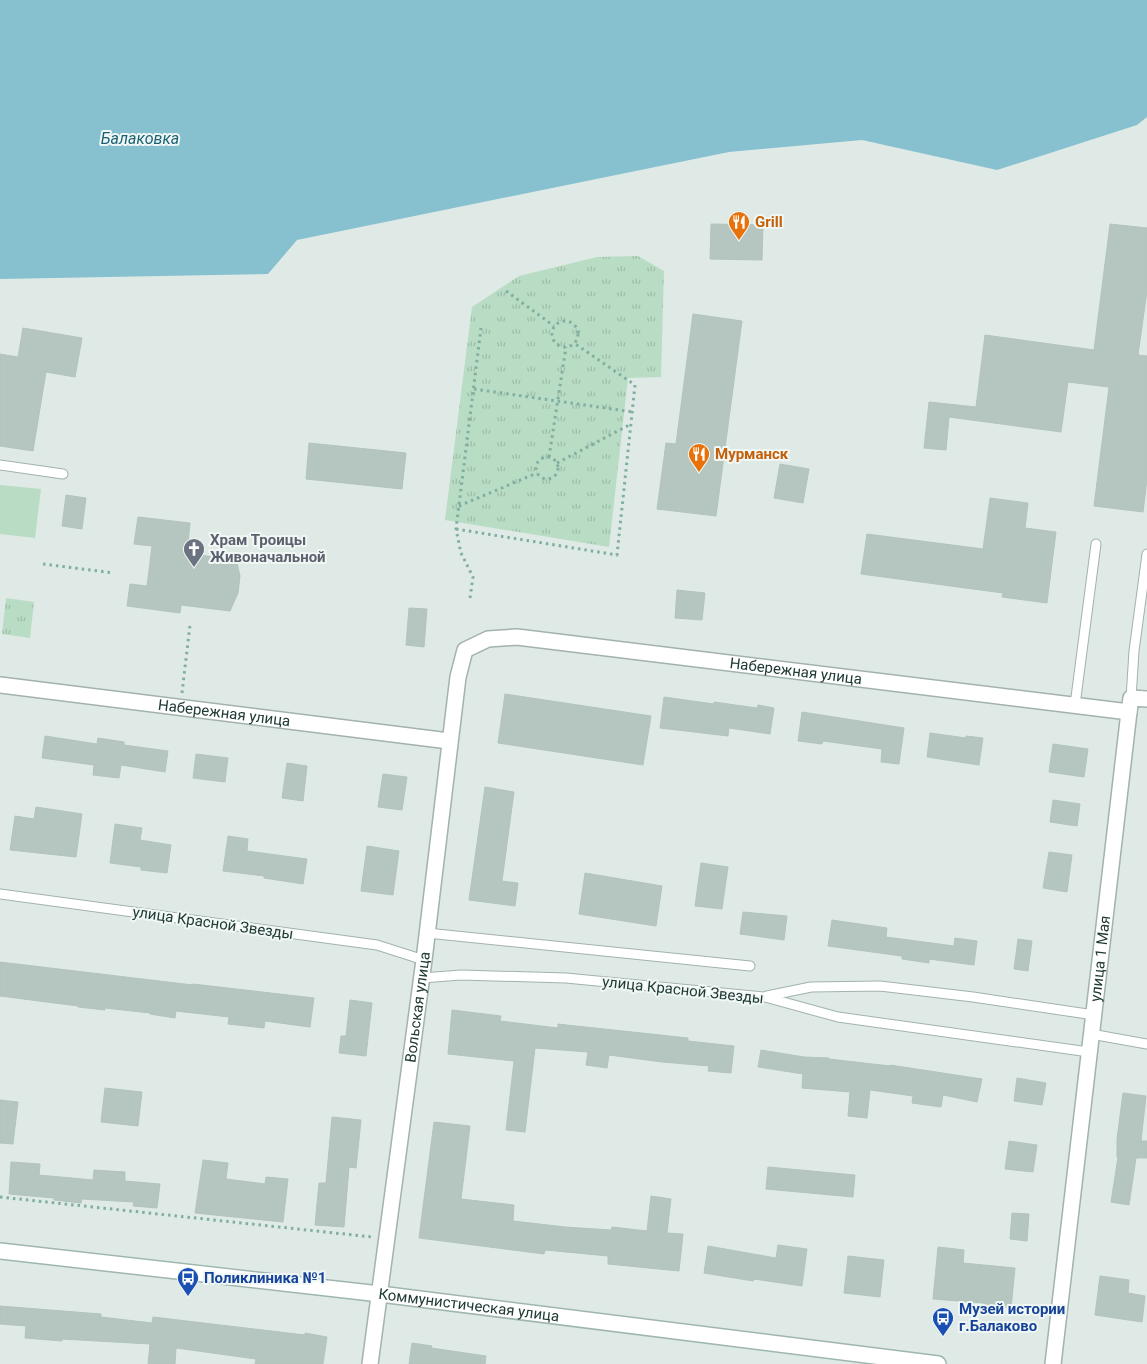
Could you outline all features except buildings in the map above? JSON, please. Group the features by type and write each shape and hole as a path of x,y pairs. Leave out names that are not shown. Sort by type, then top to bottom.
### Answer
{"street":[{"name":"Набережная улица","path":"465,650 488,639 517,636 1075,705 1130,705 1147,700"},
{"name":"Вольская улица","path":"370,1364 422,978 458,677 465,650"},
{"name":"Набережная улица","path":"0,685 450,741"},
{"name":"улица 1 Мая","path":"1053,1364 1130,705"},
{"name":"Коммунистическая улица","path":"0,1251 380,1294 938,1364"}],"lane":[{"path":"0,465 63,474"},
{"path":"1075,705 1096,544"},
{"name":"улица 1 Мая","path":"1130,705 1134,651 1147,554"},
{"name":"улица Красной Звезды","path":"0,894 377,945 424,960"},
{"path":"427,933 750,966"},
{"name":"улица Красной Звезды","path":"422,978 461,975 566,978 765,997 838,1018 1089,1052"},
{"path":"765,997 811,987 880,986 973,997 1094,1015"},
{"path":"1091,1034 1147,1044"}],"path":[{"path":"506,291 554,326"},
{"path":"563,321 574,324 578,336 574,343 561,347 553,340 554,326 563,321"},
{"path":"470,598 472,577 461,553 456,529 481,328"},
{"path":"456,529 617,555 635,386 574,343"},
{"path":"549,457 566,347"},
{"path":"474,389 633,412"},
{"path":"557,463 631,424"},
{"path":"549,457 557,463 558,468 554,477 545,479 537,473 536,468 540,460 549,457"},
{"path":"459,507 537,473"},
{"path":"43,564 114,573"},
{"path":"182,695 190,624"},
{"path":"0,1197 387,1239"}],"green space":[{"path":"638,256 664,271 661,377 628,378 609,547 445,520 472,307 519,276 597,257"},
{"path":"0,485 41,489 35,538 0,534"},
{"path":"6,598 34,602 30,638 2,634"}],"water":[{"name":"Балаковка","path":"0,0 1147,0 1147,117 1137,125 997,170 862,140 729,152 297,240 268,274 0,279"}],"place":[{"name":"Grill","path":"739,241"},
{"name":"Мурманск","path":"699,473"},
{"name":"Храм Троицы Живоначальной","path":"194,568"},
{"name":"Поликлиника №1","path":"188,1297"},
{"name":"Музей истории г.Балаково","path":"943,1337"}]}
